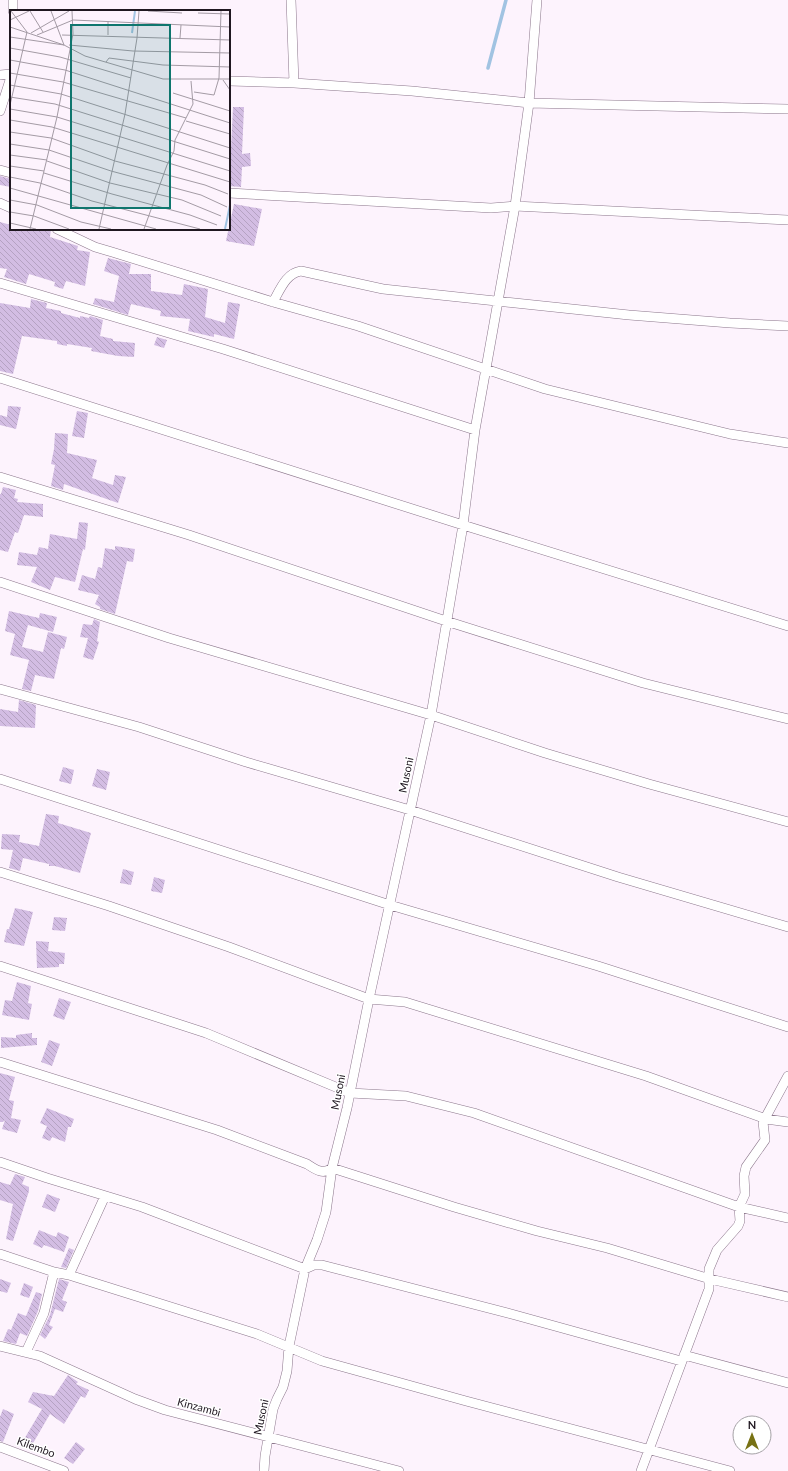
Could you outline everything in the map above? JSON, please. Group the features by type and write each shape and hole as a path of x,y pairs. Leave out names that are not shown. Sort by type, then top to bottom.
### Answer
{"street":[{"path":"291,0 294,83"},
{"name":"Musoni","path":"264,1471 273,1409 283,1387 287,1371 289,1346 305,1269 317,1240 326,1212 332,1168 347,1108 369,999 431,715 463,525 475,430 515,206 529,103 537,0"},
{"path":"0,75 10,74"},
{"path":"0,111 10,80"},
{"path":"230,81 294,83 412,91 529,103 788,109"},
{"path":"0,170 10,173"},
{"path":"230,193 491,208 515,206 788,220"},
{"path":"0,203 10,208"},
{"path":"59,230 95,247 358,326 545,389 730,434 788,444"},
{"path":"274,302 288,276 295,271 301,271 383,289 645,316 788,326"},
{"path":"0,283 223,349 475,430"},
{"path":"0,378 463,525 788,626"},
{"path":"0,477 189,536 446,621 643,683 788,719"},
{"path":"0,582 169,638 431,715 553,755 649,784 788,822"},
{"path":"0,689 139,727 246,762 410,810 618,877 788,927"},
{"path":"0,779 390,905 598,966 788,1027"},
{"path":"0,872 109,906 229,947 369,999 405,1002 646,1076 766,1119 788,1122"},
{"path":"0,966 206,1033 350,1094 406,1096 474,1113 739,1207 788,1218"},
{"path":"0,1062 217,1130 307,1164 320,1172 327,1172 332,1168 454,1207 537,1231 607,1248 710,1279 788,1297"},
{"path":"641,1471 709,1289 709,1269 717,1250 738,1226 740,1221 739,1207 745,1194 744,1176 746,1167 765,1140 763,1124 788,1076"},
{"path":"0,1162 142,1207 305,1269 314,1265 322,1266 683,1358 788,1383"},
{"path":"69,1275 105,1196"},
{"path":"0,1254 257,1334 322,1361 730,1471"},
{"path":"26,1352 44,1313 54,1272"},
{"name":"Kinzambi","path":"0,1346 40,1356 135,1400 165,1410 399,1471"},
{"name":"Kilembo","path":"0,1447 64,1471"}],"building":[{"path":"233,107 244,107 242,154 250,153 251,166 242,167 241,187 230,186"},
{"path":"0,176 10,179 10,187 0,185"},
{"path":"234,204 262,209 254,246 226,241 228,230 230,230"},
{"path":"0,222 10,225 10,230 51,230 50,237 78,246 77,250 90,252 85,286 66,281 63,289 54,286 55,282 29,274 26,284 4,277 7,269 0,268"},
{"path":"108,258 131,264 129,274 151,274 151,291 182,295 184,284 208,289 205,317 225,323 228,302 240,304 234,339 214,334 214,337 188,331 190,319 160,316 161,311 131,304 128,315 93,304 95,298 114,302 119,276 104,271"},
{"path":"31,299 47,303 46,308 61,311 61,313 80,318 80,316 89,318 90,316 103,320 100,336 113,339 113,341 135,343 134,357 118,356 91,351 92,348 67,344 67,346 57,344 57,341 22,336 13,374 0,371 0,303 30,308"},
{"path":"157,337 167,340 164,348 154,345"},
{"path":"8,406 21,407 16,429 0,425 0,415 7,417"},
{"path":"77,411 88,413 84,438 72,436"},
{"path":"55,433 68,434 67,453 97,460 92,478 113,485 115,475 126,477 118,503 64,484 63,490 51,486 55,465 51,464"},
{"path":"3,487 16,490 14,498 18,499 17,502 43,504 43,517 24,515 18,533 15,532 8,552 0,550 0,494"},
{"path":"79,522 88,523 85,550 83,549 75,582 55,577 50,590 31,582 37,567 17,565 19,552 37,555 39,547 48,549 50,534 77,539"},
{"path":"115,546 135,549 133,562 127,561 115,614 100,609 100,607 95,604 99,595 78,590 82,575 95,579 98,567 102,568 105,548 115,550"},
{"path":"9,611 39,618 40,613 57,617 53,632 28,625 22,647 43,652 48,632 67,637 64,649 61,648 54,679 35,675 31,691 22,689 29,660 10,655 15,634 5,631"},
{"path":"94,619 100,622 97,641 99,642 93,660 83,657 88,638 80,637 83,624 92,625"},
{"path":"19,700 36,705 35,728 0,726 0,709 18,712"},
{"path":"63,767 74,770 71,784 59,781"},
{"path":"97,769 110,772 106,790 92,786"},
{"path":"46,814 59,816 58,823 91,833 80,873 23,858 20,871 9,868 13,850 1,849 2,834 20,835 19,842 39,846"},
{"path":"123,869 134,872 131,885 120,883"},
{"path":"154,877 165,880 162,893 151,891"},
{"path":"15,908 33,912 24,946 4,942"},
{"path":"54,917 67,918 65,931 52,930"},
{"path":"36,941 49,942 48,951 65,953 64,964 59,964 59,967 37,968"},
{"path":"17,982 31,986 28,1003 32,1004 29,1020 2,1015 5,1000 12,1001"},
{"path":"59,998 71,1002 64,1020 53,1016"},
{"path":"32,1033 32,1038 37,1038 37,1045 1,1048 1,1037 16,1038 16,1035"},
{"path":"49,1040 60,1044 52,1066 41,1062"},
{"path":"0,1073 15,1077 9,1100 14,1101 11,1118 21,1120 17,1133 2,1129 5,1120 0,1122"},
{"path":"47,1108 74,1119 71,1127 68,1127 65,1142 52,1137 50,1141 42,1138 47,1126 40,1123"},
{"path":"15,1174 25,1177 22,1184 29,1187 29,1191 13,1241 6,1239 13,1204 0,1200 0,1182 10,1185"},
{"path":"47,1194 60,1199 55,1212 42,1207"},
{"path":"39,1230 56,1237 58,1232 69,1237 64,1252 44,1245 42,1248 33,1244"},
{"path":"69,1248 74,1250 66,1268 61,1267"},
{"path":"0,1279 11,1283 7,1293 0,1291"},
{"path":"59,1279 69,1282 62,1300 67,1302 63,1312 55,1309 49,1325 53,1327 45,1339 40,1335 50,1315"},
{"path":"24,1283 33,1287 29,1298 20,1295"},
{"path":"36,1292 42,1294 38,1311 27,1336 20,1333 16,1344 3,1341 8,1329 11,1330 18,1313 26,1316"},
{"path":"68,1375 78,1382 76,1384 89,1390 85,1398 81,1396 64,1424 50,1414 32,1445 23,1441 42,1409 28,1402 33,1392 54,1396"},
{"path":"3,1409 14,1414 3,1442 0,1441 0,1417"},
{"path":"76,1442 85,1449 73,1464 64,1458"}],"waterway":[{"path":"488,68 506,0"}]}
